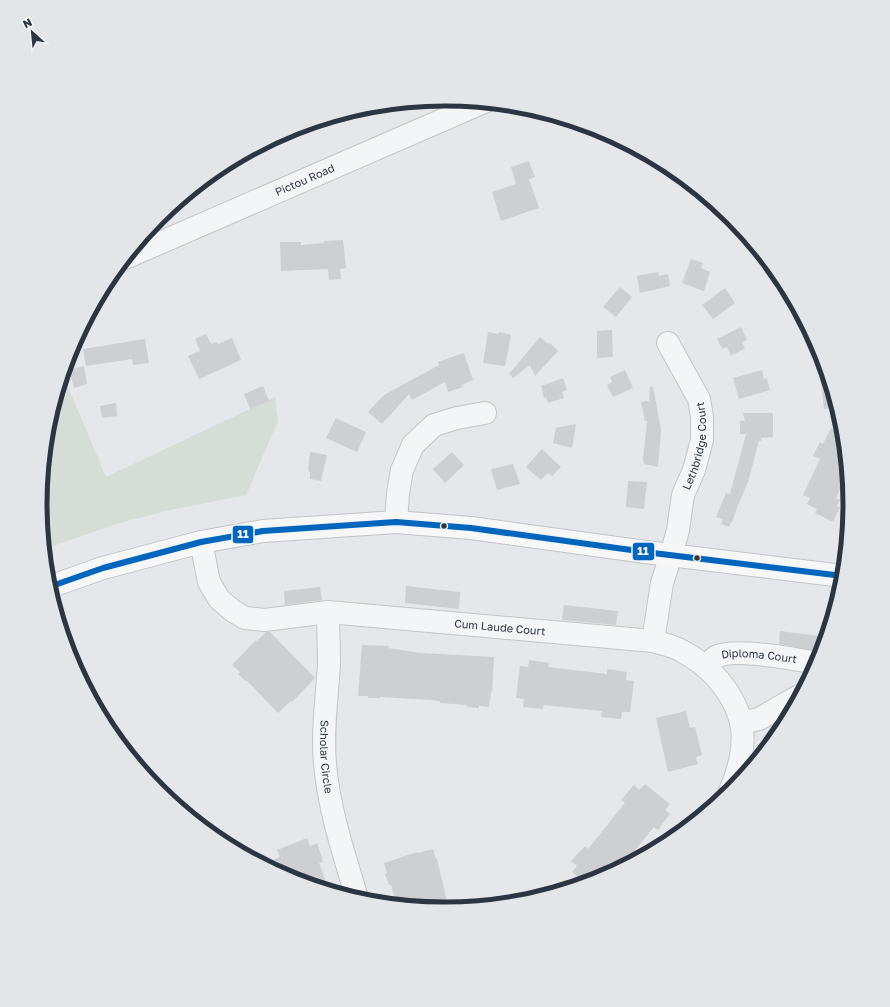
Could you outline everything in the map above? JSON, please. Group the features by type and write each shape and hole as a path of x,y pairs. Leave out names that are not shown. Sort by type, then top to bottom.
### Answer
{"main road":[{"path":"56,585 104,568 201,542 263,531 396,522 471,528 836,575"}],"street":[{"name":"Pictou Road","path":"135,253 474,106"},
{"name":"Lethbridge Court","path":"653,641 662,583 679,523 684,495 694,470 702,440 702,417 699,399 668,343"},
{"path":"396,522 398,493 402,470 413,445 434,425 457,418 485,413"},
{"name":"Cum Laude Court","path":"201,542 209,582 219,599 233,611 245,618 265,620 328,612 653,641 682,650 706,666 729,692 741,723 741,751 736,774"},
{"name":"Scholar Circle","path":"328,612 329,663 324,719 325,765 331,801 355,891"},
{"name":"Diploma Court","path":"706,666 717,656 732,653 779,657 810,662"},
{"path":"741,723 759,720 791,701"}],"shaded area":[{"path":"66,382 106,477 275,397 278,421 246,495 170,510 119,523 49,547 47,504 50,452"}],"building":[{"path":"529,161 535,177 529,179 539,208 501,221 492,192 516,184 511,167"},
{"path":"343,240 346,268 340,269 341,279 329,280 328,269 281,271 280,242 301,242 301,245 324,243 324,241"},
{"path":"691,259 703,263 701,268 710,272 704,291 682,283"},
{"path":"658,272 659,276 668,274 670,286 640,293 637,276"},
{"path":"620,287 632,297 616,317 603,307"},
{"path":"725,288 735,303 713,319 702,305"},
{"path":"741,327 747,340 742,342 745,348 731,356 727,347 722,349 717,339"},
{"path":"612,330 613,357 597,358 597,331"},
{"path":"488,332 499,334 499,332 511,335 505,366 483,363"},
{"path":"206,334 211,344 216,342 218,344 232,338 241,360 199,379 188,356 200,351 195,339"},
{"path":"540,337 548,344 549,342 558,351 535,376 530,365 513,378 509,374"},
{"path":"145,339 149,363 133,365 132,359 86,366 83,349"},
{"path":"464,353 473,380 462,385 463,387 448,392 445,382 412,400 409,394 382,424 368,412 384,395 439,365 438,362"},
{"path":"84,366 87,384 74,388 70,370"},
{"path":"625,370 633,388 613,397 607,385 612,382 610,377"},
{"path":"762,370 764,379 767,378 770,390 739,399 733,378"},
{"path":"820,374 822,376 831,408 824,409"},
{"path":"563,378 567,390 562,392 564,398 548,403 546,397 544,398 541,386"},
{"path":"263,386 269,401 250,409 244,394"},
{"path":"653,386 661,430 658,467 644,464 643,459 647,421 645,421 641,402 649,401 650,387"},
{"path":"116,403 117,416 102,418 100,406"},
{"path":"743,413 773,413 773,437 761,438 761,441 759,441 748,482 732,523 731,522 729,527 721,524 723,519 716,517 726,493 730,494 746,434 740,434 740,421 745,421"},
{"path":"336,418 366,432 357,452 326,438"},
{"path":"576,424 572,448 553,443 556,428"},
{"path":"831,428 836,430 840,452 842,484 836,498 840,500 837,506 840,507 833,522 815,513 817,509 807,504 810,498 803,495 820,459 813,456 820,442 823,444"},
{"path":"542,449 561,467 552,476 548,473 541,480 526,467"},
{"path":"310,452 327,455 321,481 310,479 310,472 308,471"},
{"path":"452,452 464,465 445,483 433,469"},
{"path":"513,464 520,484 497,490 491,469"},
{"path":"628,481 647,482 644,509 626,507"},
{"path":"406,586 460,592 459,609 405,603"},
{"path":"320,587 322,600 285,605 284,591"},
{"path":"564,605 618,611 616,625 562,620"},
{"path":"780,631 820,636 815,651 779,644"},
{"path":"266,632 270,632 315,678 292,702 291,701 278,713 247,681 246,682 238,674 240,672 232,665 256,640 257,641"},
{"path":"362,645 389,646 388,648 421,653 494,657 492,692 489,707 467,707 467,705 440,703 440,701 431,700 380,697 368,698 368,696 358,696"},
{"path":"529,660 549,663 548,667 607,674 607,669 627,672 626,680 634,681 630,712 622,712 621,719 601,717 602,711 544,705 543,709 523,707 524,699 516,698 520,666 528,667"},
{"path":"686,711 690,728 695,727 702,755 696,757 698,764 668,772 656,718"},
{"path":"645,784 670,804 665,810 670,814 658,830 654,827 631,855 579,878 572,872 577,866 571,861 585,846 588,849 625,803 621,800 634,785 639,790"},
{"path":"307,838 310,846 317,843 323,862 319,863 326,883 274,862 273,860 280,857 277,850"},
{"path":"433,849 437,859 447,902 395,898 391,885 389,885 385,874 387,873 384,863 417,852"}],"transit line":[{"name":"11","path":"56,585 103,568 201,542 263,531 396,522 471,528 653,553 836,575"}]}
